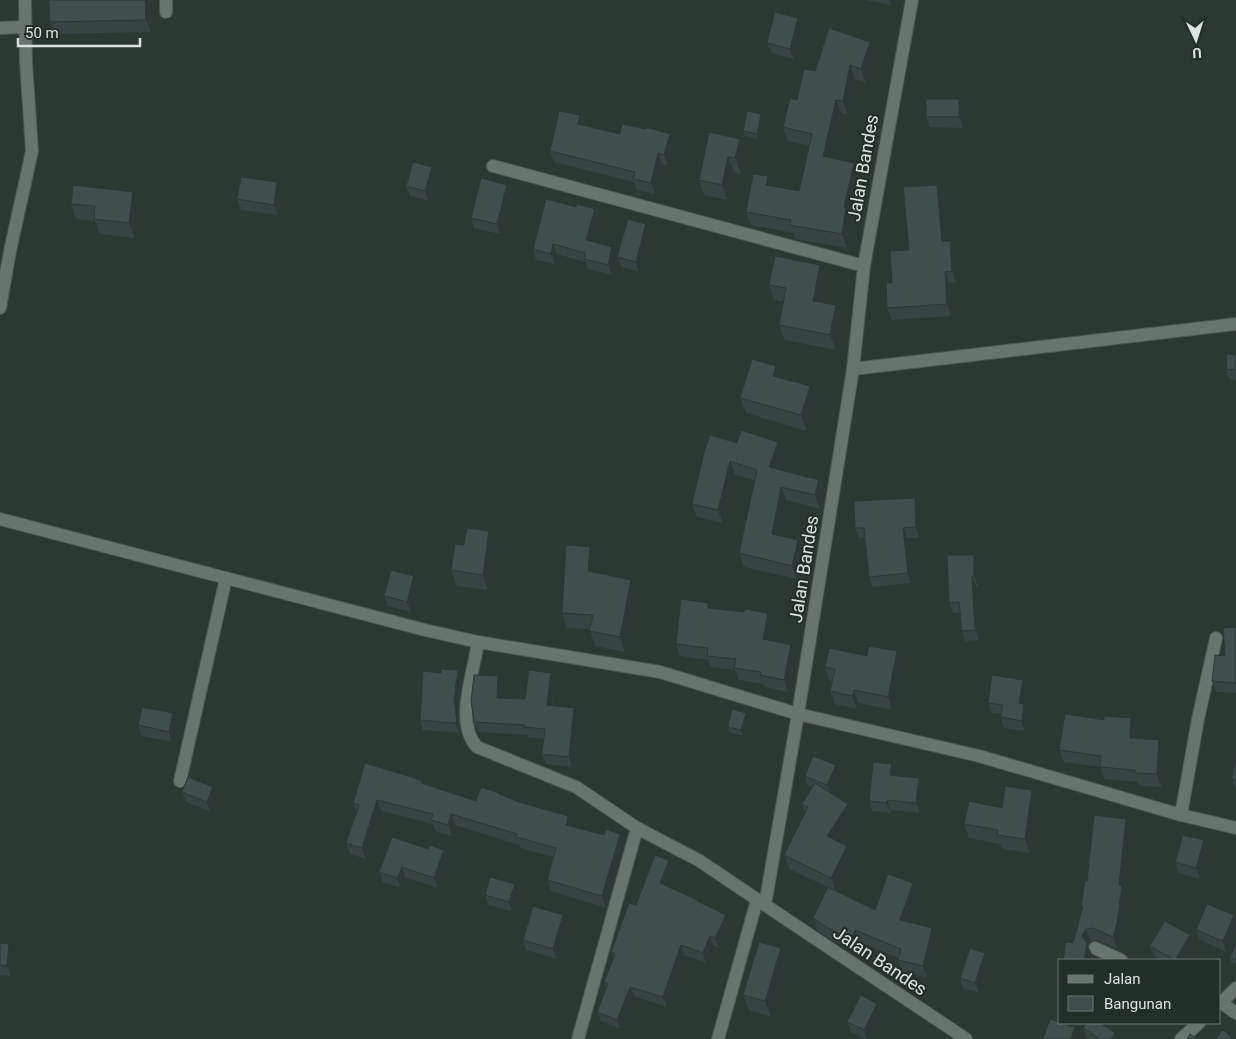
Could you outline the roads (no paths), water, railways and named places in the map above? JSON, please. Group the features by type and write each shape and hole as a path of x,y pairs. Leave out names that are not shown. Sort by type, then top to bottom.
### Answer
{"street":[{"path":"0,308 10,251 32,151 25,0"},
{"name":"Jalan Bandes","path":"912,0 864,266 853,369 798,714 761,902 966,1039"},
{"path":"0,28 25,27"},
{"path":"493,166 864,266"},
{"path":"853,369 1236,324"},
{"path":"0,519 425,630 478,642 660,672 798,714 979,756 1181,815 1236,828"},
{"path":"180,781 226,578"},
{"path":"1181,815 1198,719 1216,638"},
{"path":"478,642 476,663 465,706 467,724 473,742 482,750 576,787 637,828 700,861 761,902 718,1039"},
{"path":"578,1039 637,828"},
{"path":"1095,948 1119,959"},
{"path":"1221,1002 1236,988"},
{"path":"1221,1004 1236,1013"},
{"path":"1181,1039 1198,1024"}]}
